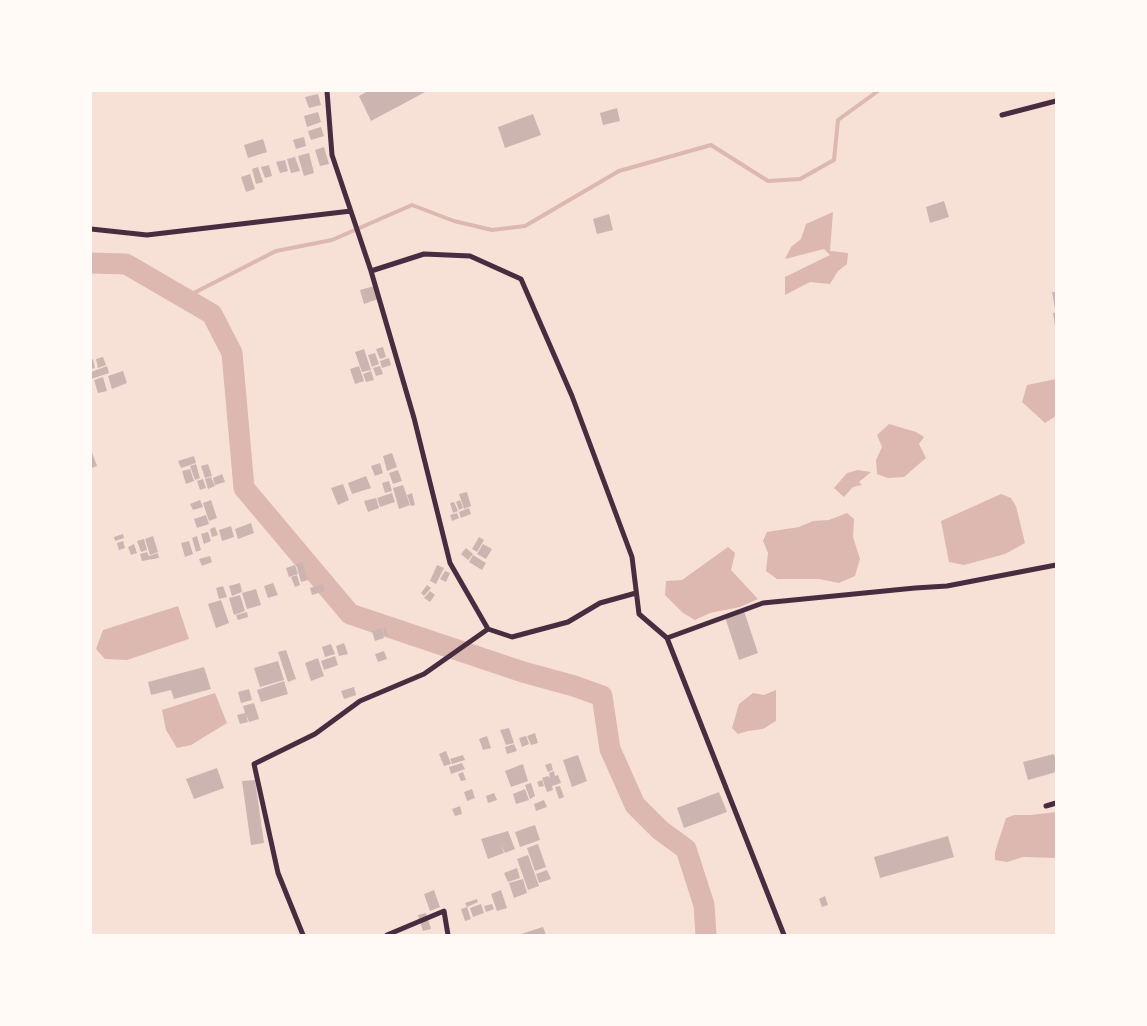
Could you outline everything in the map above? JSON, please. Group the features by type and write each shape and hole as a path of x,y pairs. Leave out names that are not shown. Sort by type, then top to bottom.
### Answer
{"street":[{"path":"327,91 332,155 371,271 414,418 450,563 488,628 512,637 568,622 600,603 636,593"},
{"path":"1002,115 1056,101"},
{"path":"91,229 147,235 351,211"},
{"path":"371,271 424,254 452,255 470,256 521,279 572,396 632,557 639,614 668,638 784,935"},
{"path":"668,638 763,603 947,586 1056,565"},
{"path":"303,935 278,873 254,764 316,734 360,701 424,674 488,628"},
{"path":"1046,806 1056,803"},
{"path":"388,935 444,911 448,935"}],"shaded area":[{"path":"833,212 830,251 848,253 847,264 838,271 830,284 810,282 785,295 785,277 830,255 824,249 785,259 791,247 801,239 806,224"},
{"path":"1056,379 1056,416 1045,423 1022,402 1027,385"},
{"path":"889,424 916,432 924,437 919,444 926,458 904,477 888,478 877,474 876,460 882,447 877,435"},
{"path":"858,470 871,472 859,482 862,485 853,487 844,497 834,488 847,473"},
{"path":"1001,494 1011,498 1016,506 1025,543 1005,554 964,565 949,562 941,521"},
{"path":"847,513 854,519 853,537 860,559 855,576 839,583 819,579 777,579 766,571 768,553 763,541 767,532 799,527 813,521 829,520"},
{"path":"728,547 735,553 731,570 758,599 740,607 710,613 695,620 683,613 665,595 666,581 682,580"},
{"path":"178,606 189,639 127,660 105,659 96,649 103,630"},
{"path":"776,690 776,721 763,729 738,734 732,728 739,704 753,693 764,695"},
{"path":"215,693 227,723 191,745 177,748 166,730 162,710"},
{"path":"1056,812 1056,858 1023,857 1007,862 995,860 995,852 1006,818 1014,815"}],"building":[{"path":"368,91 427,91 371,121 359,96"},
{"path":"318,94 321,105 309,108 305,97"},
{"path":"617,108 620,121 603,125 600,113"},
{"path":"318,112 321,122 307,127 304,116"},
{"path":"533,114 541,135 505,148 498,127"},
{"path":"321,127 324,136 311,140 308,131"},
{"path":"304,137 306,146 296,149 293,140"},
{"path":"263,139 267,152 248,158 244,145"},
{"path":"324,147 329,164 320,166 315,150"},
{"path":"309,153 314,173 304,176 298,156"},
{"path":"295,157 300,171 291,173 287,159"},
{"path":"285,160 288,171 280,173 276,162"},
{"path":"269,165 272,176 265,178 261,167"},
{"path":"258,167 263,182 256,184 252,169"},
{"path":"250,174 255,189 246,192 241,177"},
{"path":"944,201 949,217 930,223 926,207"},
{"path":"609,214 613,230 597,234 593,219"},
{"path":"374,286 378,299 364,304 360,290"},
{"path":"1052,292 1056,292 1056,309 1055,309"},
{"path":"1056,312 1056,326 1055,326 1053,313"},
{"path":"383,347 386,357 380,359 376,349"},
{"path":"364,349 371,370 362,372 355,352"},
{"path":"375,353 379,364 372,367 368,355"},
{"path":"103,357 106,365 98,368 96,359"},
{"path":"389,358 391,365 382,368 380,361"},
{"path":"93,359 95,368 91,369 91,360"},
{"path":"107,366 109,373 91,379 91,372"},
{"path":"359,366 364,381 355,384 350,369"},
{"path":"380,366 383,374 376,376 373,368"},
{"path":"123,371 127,383 112,389 108,376"},
{"path":"371,371 374,380 366,382 363,374"},
{"path":"103,377 107,391 98,393 94,380"},
{"path":"91,450 97,466 91,468"},
{"path":"392,453 397,467 387,471 383,456"},
{"path":"194,456 196,463 181,468 178,461"},
{"path":"380,463 383,473 375,476 371,466"},
{"path":"196,464 200,478 195,480 190,466"},
{"path":"208,464 212,476 205,478 201,466"},
{"path":"190,469 194,481 186,484 182,471"},
{"path":"398,470 402,481 393,484 389,473"},
{"path":"222,474 225,482 215,485 213,478"},
{"path":"366,476 371,488 352,494 348,483"},
{"path":"211,477 215,486 208,489 205,479"},
{"path":"203,479 206,488 200,490 197,481"},
{"path":"389,481 392,491 385,493 382,483"},
{"path":"343,484 349,500 338,505 331,488"},
{"path":"403,485 410,505 399,509 393,488"},
{"path":"467,492 471,506 464,509 459,494"},
{"path":"392,493 395,502 380,507 377,498"},
{"path":"412,493 415,505 411,506 407,495"},
{"path":"376,498 379,508 368,512 364,501"},
{"path":"200,500 203,507 193,510 190,504"},
{"path":"211,500 217,518 209,521 203,503"},
{"path":"460,500 463,508 459,510 456,502"},
{"path":"454,502 458,511 453,513 450,503"},
{"path":"469,508 471,514 461,518 459,512"},
{"path":"457,513 459,518 452,521 450,515"},
{"path":"206,515 209,524 197,528 194,519"},
{"path":"251,523 254,533 238,539 235,529"},
{"path":"231,526 234,537 222,541 219,530"},
{"path":"215,527 218,535 212,537 210,529"},
{"path":"208,532 211,541 204,544 201,534"},
{"path":"123,534 124,538 115,541 114,537"},
{"path":"153,536 158,552 150,555 145,539"},
{"path":"197,536 201,550 196,552 192,538"},
{"path":"479,537 484,540 477,552 472,549"},
{"path":"144,539 147,550 141,552 137,541"},
{"path":"123,541 125,548 119,550 117,543"},
{"path":"189,541 193,554 185,557 181,543"},
{"path":"134,544 137,553 131,555 128,547"},
{"path":"483,544 492,549 486,559 477,554"},
{"path":"466,548 473,554 468,560 461,554"},
{"path":"147,552 149,556 158,553 159,558 142,561 140,554"},
{"path":"473,555 486,563 482,570 469,562"},
{"path":"210,556 212,562 202,566 199,559"},
{"path":"302,562 308,580 301,582 296,564"},
{"path":"295,565 298,574 289,577 286,568"},
{"path":"437,565 444,568 436,584 430,581"},
{"path":"445,571 450,573 446,582 440,579"},
{"path":"297,575 300,585 295,587 291,577"},
{"path":"240,583 242,592 232,596 229,586"},
{"path":"273,583 278,595 268,598 264,586"},
{"path":"323,584 325,591 312,595 310,588"},
{"path":"427,585 431,588 424,596 421,593"},
{"path":"223,586 227,597 219,599 216,588"},
{"path":"256,589 261,605 247,609 242,593"},
{"path":"430,591 435,595 430,602 424,598"},
{"path":"240,595 245,611 234,615 229,598"},
{"path":"221,600 229,623 216,628 208,604"},
{"path":"744,611 758,653 739,660 725,617"},
{"path":"247,612 248,617 238,620 236,615"},
{"path":"385,627 388,636 385,636 383,628"},
{"path":"381,628 384,638 375,641 372,631"},
{"path":"344,643 348,654 339,656 336,646"},
{"path":"331,644 335,654 325,657 322,647"},
{"path":"286,650 296,679 288,682 278,652"},
{"path":"384,651 387,659 378,662 375,654"},
{"path":"335,656 338,665 324,670 321,661"},
{"path":"318,658 324,676 311,681 305,663"},
{"path":"278,661 284,680 260,687 254,668"},
{"path":"204,667 211,689 174,699 171,690 151,695 148,682"},
{"path":"284,681 288,694 261,702 257,690"},
{"path":"354,687 356,695 344,699 341,691"},
{"path":"249,689 252,700 241,703 238,692"},
{"path":"254,703 259,719 249,722 246,714 248,722 240,724 237,715 245,713 243,706"},
{"path":"509,728 514,743 506,745 500,730"},
{"path":"535,733 538,743 531,745 527,736"},
{"path":"487,736 491,748 483,750 479,739"},
{"path":"526,736 529,744 522,747 519,738"},
{"path":"514,744 517,751 507,754 505,747"},
{"path":"446,751 451,764 444,766 439,754"},
{"path":"1054,754 1056,772 1028,780 1023,762"},
{"path":"463,755 465,760 452,764 450,759"},
{"path":"578,755 587,781 572,787 563,760"},
{"path":"462,763 465,769 451,774 449,767"},
{"path":"551,763 553,770 548,772 545,765"},
{"path":"523,764 528,781 511,787 505,771"},
{"path":"217,768 224,788 194,799 186,779"},
{"path":"554,771 555,776 558,775 561,783 552,786 553,790 547,792 542,778 548,776 550,778 549,773"},
{"path":"463,772 466,780 461,781 458,774"},
{"path":"255,780 264,843 251,845 242,781"},
{"path":"542,780 544,786 539,787 537,782"},
{"path":"531,783 535,796 530,799 525,785"},
{"path":"560,786 564,797 559,799 555,787"},
{"path":"472,789 475,798 467,801 464,792"},
{"path":"525,789 529,800 516,804 513,794"},
{"path":"719,792 727,812 684,828 677,808"},
{"path":"494,793 497,800 488,803 486,796"},
{"path":"544,800 547,807 536,811 534,804"},
{"path":"460,806 462,814 455,816 452,809"},
{"path":"535,825 540,840 520,847 515,832"},
{"path":"508,831 515,849 505,853 501,845 504,853 488,859 481,839"},
{"path":"948,836 954,857 880,878 874,857"},
{"path":"538,844 546,867 535,871 527,848"},
{"path":"528,855 539,886 528,890 517,859"},
{"path":"517,868 520,878 508,882 504,873"},
{"path":"547,870 551,879 539,883 536,874"},
{"path":"523,879 527,893 514,898 509,883"},
{"path":"434,890 440,907 430,911 424,894"},
{"path":"501,890 507,908 497,911 491,894"},
{"path":"825,896 828,905 822,907 819,899"},
{"path":"477,899 478,902 467,907 465,903"},
{"path":"481,904 484,913 473,917 470,908"},
{"path":"492,904 494,909 486,912 484,906"},
{"path":"467,907 471,919 465,921 461,909"},
{"path":"426,913 431,929 423,931 418,915"},
{"path":"543,927 546,935 521,935 521,934"}],"waterway":[{"path":"184,298 276,251 332,240 412,205 454,221 492,230 525,226 619,171 711,145 768,181 800,179 834,160 838,120 878,91"},
{"path":"91,263 126,264 212,314 232,353 244,488 350,614 523,672 602,696 610,749 635,805 660,830 686,849 704,905 706,935"}]}
